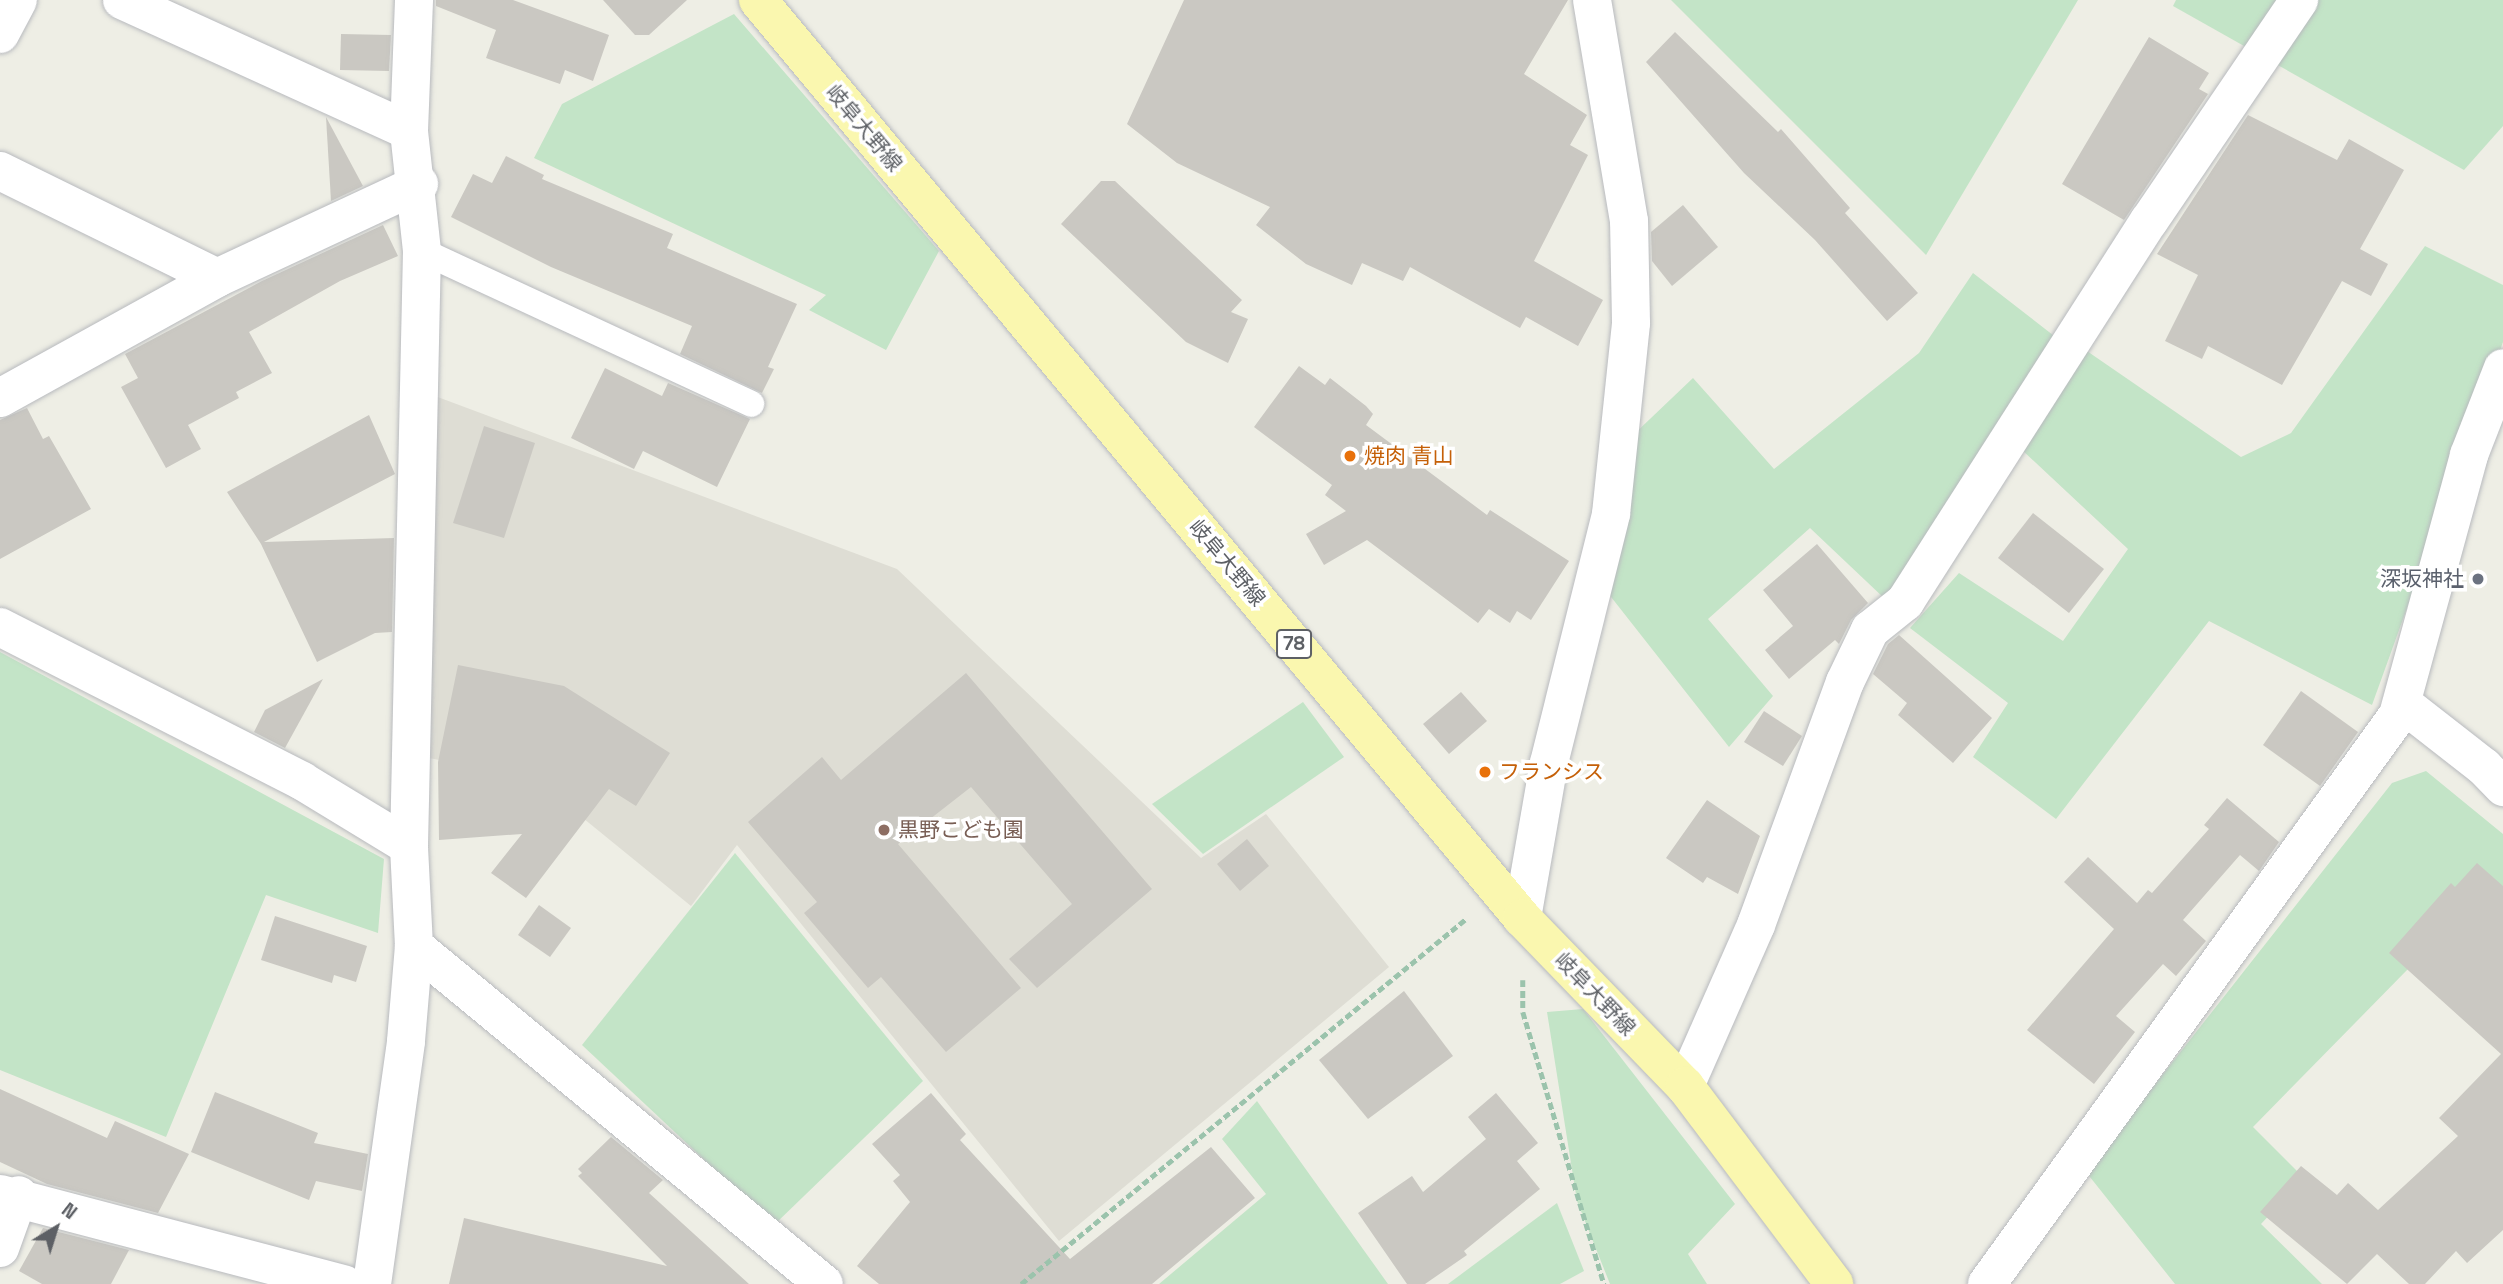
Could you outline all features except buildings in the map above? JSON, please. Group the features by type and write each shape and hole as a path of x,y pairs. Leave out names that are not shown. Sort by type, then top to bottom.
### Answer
{"main road":[{"name":"岐阜大野線","path":"770,4 1522,918 1685,1086 1834,1284"}],"street":[{"path":"0,34 18,0"},
{"path":"122,0 410,131"},
{"path":"372,1284 406,1041 414,946 409,846 422,251 419,184 410,131 414,0"},
{"path":"1522,918 1549,763 1611,514 1631,323 1629,221 1592,0"},
{"path":"1685,1086 1756,925 1845,682 1870,631 1905,602 2149,221 2299,0"},
{"path":"0,171 217,278"},
{"path":"0,398 217,278 419,184"},
{"path":"1987,1284 2398,715 2469,455 2503,368"},
{"path":"0,627 302,781 409,846"},
{"path":"2402,703 2484,767 2503,787"},
{"path":"414,946 824,1284"},
{"path":"0,1248 10,1195 344,1284"}],"lane":[{"path":"422,251 751,404"}],"path":[{"path":"1021,1284 1468,917 1522,918 1523,1012 1604,1284"}],"shaded area":[{"name":"黒野こども園","path":"435,396 897,569 1201,858 1266,814 1389,967 1059,1241 737,845 691,906 535,779 429,758"}],"green space":[{"path":"1671,0 2078,0 1926,255"},
{"path":"2176,0 2503,0 2503,126 2464,170 2173,6"},
{"path":"734,14 939,251 886,350 809,310 826,295 534,158 562,104"},
{"path":"2425,246 2503,285 2503,342 2372,705 2209,621 2056,819 1973,757 2008,703 1910,628 1959,573 2063,641 2128,549 2022,450 2084,349 2241,457 2291,433"},
{"path":"1973,273 2058,339 1885,599 1810,528 1708,619 1773,696 1729,747 1604,588 1630,438 1693,378 1774,469 1919,353"},
{"path":"0,652 384,859 378,933 266,895 166,1137 0,1070"},
{"path":"1303,702 1344,757 1203,854 1152,804"},
{"path":"2426,771 2503,834 2503,957 2460,916 2253,1127 2304,1178 2261,1224 2322,1284 2175,1284 2086,1172 2392,783"},
{"path":"735,853 923,1081 774,1225 582,1045"},
{"path":"1583,1009 1735,1204 1688,1254 1707,1284 1610,1284 1577,1201 1547,1012"},
{"path":"1257,1101 1388,1284 1159,1284 1266,1194 1222,1139"},
{"path":"1557,1203 1584,1271 1560,1284 1448,1284"}],"place":[{"name":"焼肉 青山","path":"1350,456"},
{"name":"深坂神社","path":"2478,579"},
{"name":"フランシス","path":"1485,772"},
{"name":"黒野こども園","path":"884,830"}]}
